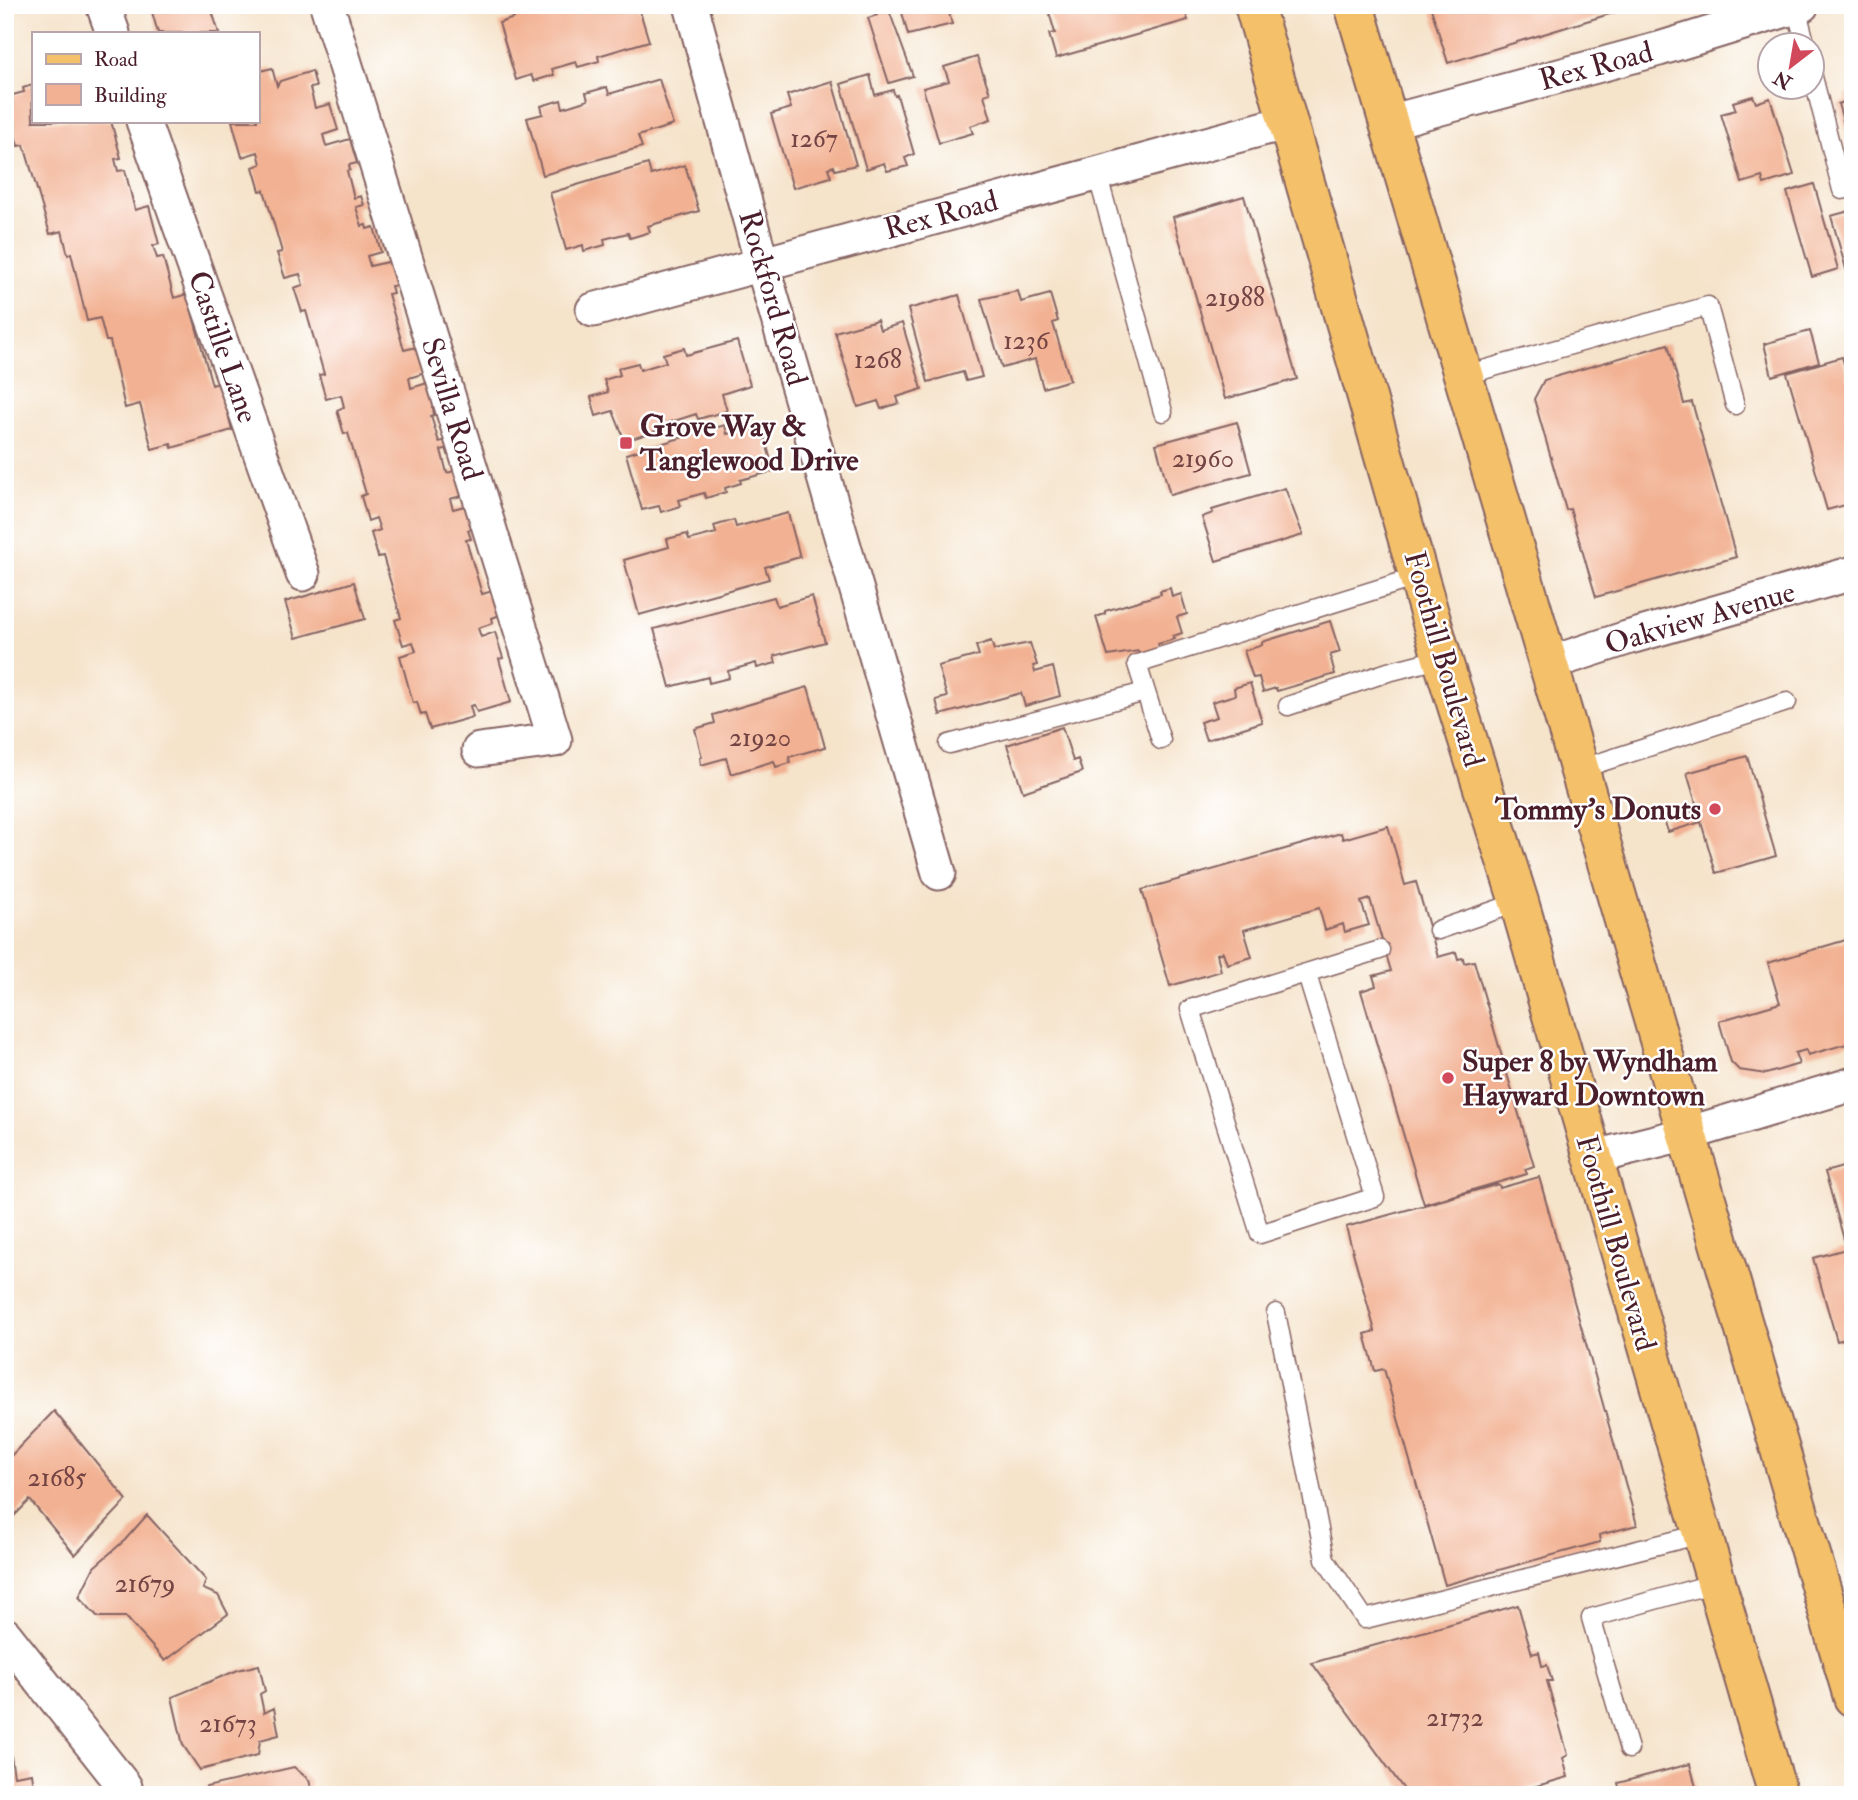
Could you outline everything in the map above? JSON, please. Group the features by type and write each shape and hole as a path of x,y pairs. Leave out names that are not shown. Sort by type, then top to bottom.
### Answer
{"main road":[{"name":"Foothill Boulevard","path":"1254,5 1442,659 1519,902 1591,1158 1778,1795"},
{"path":"1354,5 1577,770 1853,1697"}],"street":[{"path":"103,5 113,32"},
{"name":"Sevilla Road","path":"327,5 555,740 479,750"},
{"name":"Rockford Road","path":"691,5 762,264 939,873"},
{"name":"Rex Road","path":"1389,122 1659,49 1799,6"},
{"name":"Castille Lane","path":"143,122 303,573"},
{"name":"Rex Road","path":"593,310 1289,122"},
{"name":"Oakview Avenue","path":"1547,664 1627,638 1853,573"},
{"path":"1591,1158 1687,1134 1853,1084"},
{"path":"5,1635 125,1787 125,1795"}],"lane":[{"path":"1799,6 1804,32"},
{"path":"1819,102 1842,190 1853,188"},
{"path":"1097,173 1163,412"},
{"path":"1462,376 1709,306 1735,405"},
{"path":"1161,740 1137,664 1420,576"},
{"path":"1288,706 1388,672 1442,659"},
{"path":"949,744 1145,692"},
{"path":"1577,770 1787,702"},
{"path":"1438,930 1519,902"},
{"path":"1307,975 1375,1197 1260,1234 1190,1009 1307,975 1380,950"},
{"path":"1276,1313 1325,1559 1365,1619 1701,1534"},
{"path":"1629,1749 1591,1618 1715,1583"}],"building":[{"path":"150,5 210,5 219,32 158,32"},
{"path":"557,5 638,5 649,41 598,56 599,61 578,67 576,62 552,69 554,75 534,81 531,75 516,80 499,23 514,18 512,15 518,13 519,16"},
{"path":"887,5 913,76 889,83 868,18 877,15 874,6"},
{"path":"900,5 953,5 955,11 949,13 952,24 908,35"},
{"path":"1047,5 1183,5 1188,20 1056,58 1049,34 1055,33"},
{"path":"1430,5 1625,5 1626,9 1448,63"},
{"path":"977,57 990,93 984,95 991,119 970,126 973,133 939,143 923,88 949,81 944,67"},
{"path":"272,68 277,86 280,81 312,71 316,87 310,88 315,108 330,104 338,130 323,135 326,146 350,139 357,163 349,165 350,170 347,171 354,198 361,196 364,205 356,207 362,226 366,225 367,229 374,227 381,252 367,256 370,266 392,261 399,285 391,286 393,293 388,294 404,350 417,347 425,373 409,378 411,388 434,381 441,405 433,408 434,415 431,416 439,442 446,440 449,448 441,450 447,473 458,470 465,495 450,499 453,509 469,505 476,528 468,530 471,539 466,540 482,594 493,591 500,615 492,618 493,623 478,628 481,637 495,632 503,658 499,659 511,702 477,712 474,705 470,706 473,717 430,729 425,714 421,715 417,702 413,703 400,656 416,651 413,642 403,645 395,620 401,618 383,556 378,557 371,533 380,530 376,518 368,521 361,496 366,494 348,433 344,434 337,410 344,407 341,395 326,399 319,375 324,374 306,311 302,312 294,288 303,285 300,274 285,278 277,253 282,252 264,190 260,191 253,167 261,164 258,152 242,157 232,122 259,122 259,71"},
{"path":"870,75 875,95 893,90 895,96 897,95 914,154 905,158 908,166 887,171 884,163 866,169 841,84"},
{"path":"659,79 673,125 638,136 642,147 543,175 527,118 543,114 541,106 561,100 563,108 588,100 586,93 607,87 609,94"},
{"path":"832,81 856,165 835,170 834,166 828,168 831,177 793,188 771,114 791,108 787,95"},
{"path":"32,85 32,122 111,122 121,158 115,159 118,171 125,170 135,210 149,206 159,244 153,246 157,258 163,257 174,298 187,294 212,385 225,381 234,417 229,418 232,430 172,448 171,444 152,449 140,404 125,408 110,341 106,341 100,318 87,321 71,253 68,255 62,231 50,234 24,145 18,146 5,97 24,92 23,88"},
{"path":"1853,93 1852,151 1838,104 1847,101 1845,95"},
{"path":"1753,96 1756,103 1771,102 1794,175 1764,184 1762,177 1742,183 1721,114 1736,110 1733,102"},
{"path":"648,164 651,175 685,165 699,211 648,226 650,232 630,238 628,233 604,239 605,245 584,251 583,245 566,250 550,193"},
{"path":"1814,184 1838,269 1812,277 1787,192"},
{"path":"1244,196 1297,379 1225,399 1173,217"},
{"path":"1853,210 1853,283 1850,283 1831,216"},
{"path":"1018,291 1021,302 1050,294 1058,321 1053,323 1070,380 1043,388 1035,359 1002,368 981,299"},
{"path":"959,295 982,377 966,381 963,372 928,382 908,309"},
{"path":"877,320 880,330 902,323 922,389 897,397 899,403 881,409 878,401 858,407 835,332"},
{"path":"1810,331 1819,362 1772,376 1764,344"},
{"path":"737,341 750,385 722,394 727,411 698,419 696,414 668,423 669,427 625,441 613,411 596,416 591,397 608,392 604,380 620,375 618,368 638,363 640,370 666,362 663,354 684,348 686,355"},
{"path":"1668,344 1684,404 1692,402 1736,557 1596,597 1570,509 1566,510 1534,399 1544,380"},
{"path":"1842,357 1853,393 1853,503 1827,510 1787,373"},
{"path":"1237,422 1251,473 1170,495 1156,444"},
{"path":"725,425 727,434 761,425 774,471 740,480 741,483 725,488 726,492 706,498 704,493 679,500 681,506 661,512 659,506 642,510 626,454"},
{"path":"1285,488 1303,535 1216,561 1202,517 1213,513 1212,510"},
{"path":"788,513 800,557 765,567 769,579 639,615 624,560 669,547 667,539 687,534 689,540 716,533 714,526 734,520 736,527"},
{"path":"354,582 365,619 296,638 285,602"},
{"path":"1170,588 1172,597 1181,594 1187,614 1177,617 1182,633 1173,636 1175,639 1158,644 1160,650 1140,656 1138,651 1108,656 1096,617 1105,614 1105,611 1161,594 1160,591"},
{"path":"812,596 825,642 774,656 776,663 757,668 756,663 728,671 729,678 709,683 708,677 670,687 654,629 774,597 777,606"},
{"path":"1330,621 1340,652 1330,655 1335,674 1277,691 1276,688 1263,692 1259,677 1253,678 1244,651 1262,645 1262,642"},
{"path":"991,641 994,650 1030,643 1037,665 1033,666 1035,672 1053,667 1060,696 1025,706 1021,693 940,715 936,700 947,697 938,666 979,655 976,646"},
{"path":"1250,683 1262,722 1206,740 1200,722 1217,717 1212,702 1235,695 1234,688"},
{"path":"808,687 825,747 789,757 790,763 776,767 774,761 731,774 726,758 701,765 702,757 695,729 715,723 713,715"},
{"path":"1062,727 1073,761 1078,759 1082,772 1023,792 1007,745"},
{"path":"1747,756 1776,856 1716,873 1701,822 1668,832 1664,819 1698,810 1687,773"},
{"name":"Super 8 by Wyndham Hayward Downtown","path":"1388,826 1405,885 1416,882 1438,957 1456,952 1458,959 1463,958 1464,963 1474,961 1534,1166 1525,1169 1527,1174 1424,1204 1361,991 1376,986 1373,976 1391,971 1370,899 1361,902 1369,925 1345,932 1343,924 1325,930 1319,908 1244,930 1252,957 1227,964 1223,952 1217,954 1221,971 1170,986 1142,890 1341,833 1343,839"},
{"path":"1846,940 1853,964 1853,998 1847,999 1853,1018 1850,1043 1808,1055 1806,1050 1795,1053 1799,1064 1766,1074 1739,1070 1731,1062 1719,1021 1780,1003 1768,963"},
{"path":"1853,1164 1853,1241 1845,1243 1825,1172"},
{"path":"1539,1177 1637,1525 1599,1535 1600,1542 1445,1585 1384,1369 1375,1371 1365,1334 1375,1331 1346,1227 1499,1184 1500,1188"},
{"path":"1853,1247 1853,1337 1837,1341 1813,1258"},
{"path":"54,1411 127,1500 75,1555 30,1500 8,1522 5,1519 5,1462"},
{"path":"147,1515 206,1580 203,1589 218,1595 228,1614 165,1661 126,1617 98,1617 79,1597 94,1567 125,1540"},
{"path":"1518,1605 1532,1654 1539,1652 1542,1666 1547,1665 1552,1681 1547,1681 1568,1755 1563,1758 1568,1777 1505,1795 1408,1795 1312,1663"},
{"path":"259,1665 265,1691 260,1694 264,1713 274,1708 279,1735 260,1740 258,1755 200,1770 183,1745 172,1697 238,1670"},
{"path":"9,1743 14,1776 32,1773 35,1795 5,1795 5,1744"},
{"path":"1690,1764 1698,1795 1621,1795 1618,1783"},
{"path":"294,1767 309,1780 313,1795 203,1795 206,1787"}],"place":[{"name":"Grove Way & Tanglewood Drive","path":"626,443"},
{"name":"Tommy's Donuts","path":"1715,809"},
{"name":"Super 8 by Wyndham Hayward Downtown","path":"1448,1078"}]}
